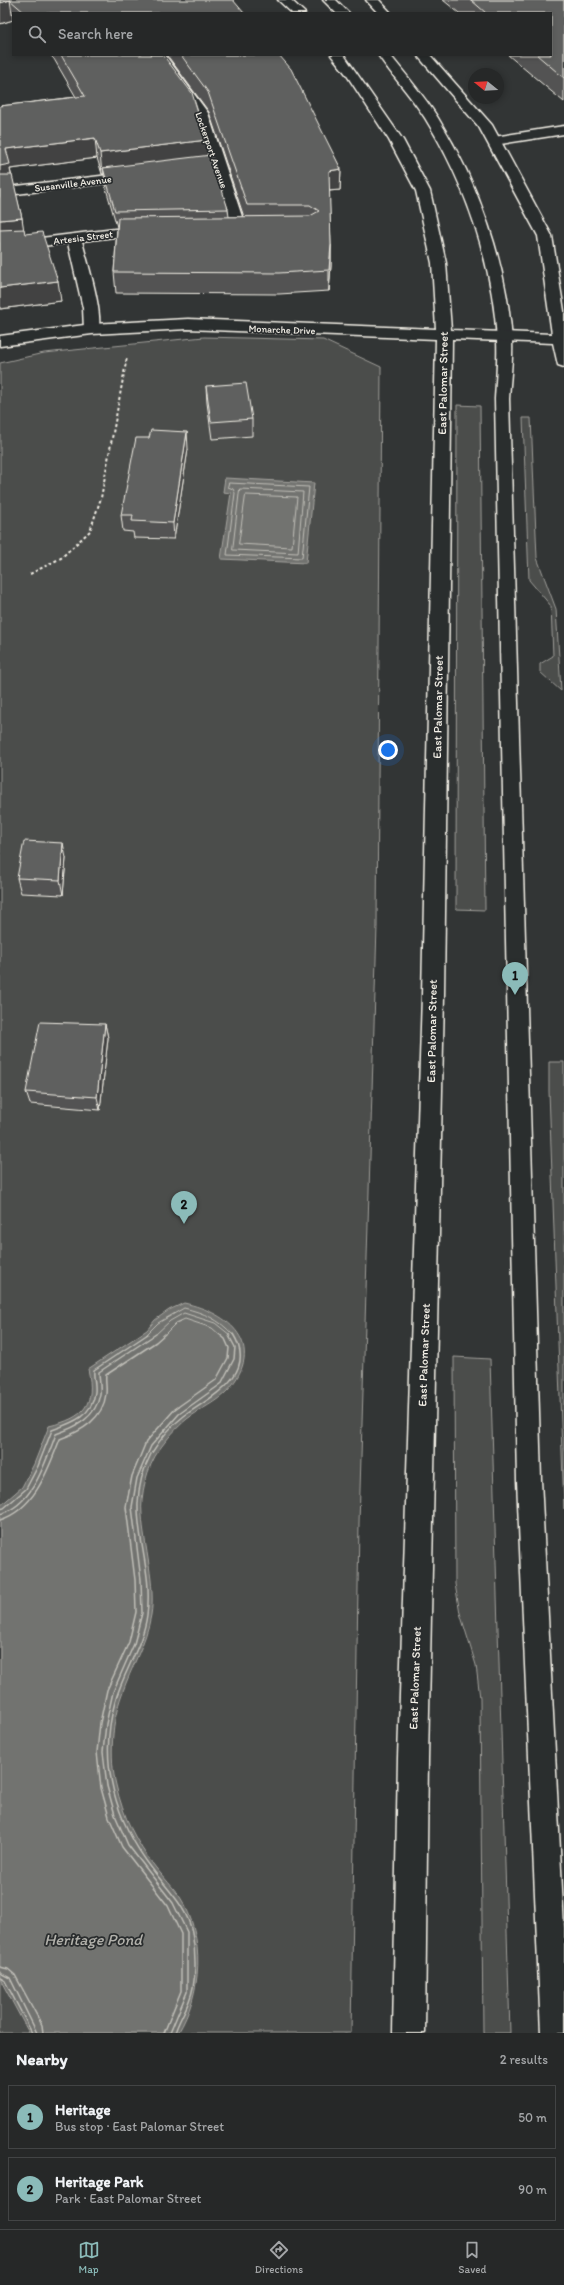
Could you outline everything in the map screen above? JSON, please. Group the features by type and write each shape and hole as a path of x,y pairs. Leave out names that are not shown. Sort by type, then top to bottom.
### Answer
{"main road":[{"path":"284,0 298,12"},
{"path":"372,0 384,12"},
{"name":"Lockerport Avenue","path":"159,56 201,113 240,232"},
{"name":"East Palomar Street","path":"338,56 351,72 396,140 423,191 439,263 444,335 433,995 413,1758 409,2033"},
{"path":"424,56 485,125 544,236 563,339 564,362"},
{"path":"202,167 218,165"},
{"name":"Susanville Avenue","path":"0,192 148,174"},
{"path":"225,232 256,232"},
{"name":"Artesia Street","path":"0,248 115,233 162,233"},
{"path":"74,238 91,308 92,329"},
{"name":"Monarche Drive","path":"0,341 92,329 188,324 563,339"}],"lane":[{"path":"329,0 343,12"},
{"path":"385,56 414,93 437,128 461,175 480,221 494,272 505,337 503,422 529,1464 555,2033"},
{"path":"494,141 564,130"}],"path":[{"path":"30,574 60,558 77,545 90,531 101,498 128,354"}],"shaded area":[{"path":"204,337 323,340 381,367 377,926 359,1523 351,2033 0,2033 0,363 44,353"},
{"path":"457,405 480,406 485,910 456,909"},
{"path":"523,418 531,418 537,558 556,609 561,691 540,672 540,664 553,656 551,606 529,580"},
{"path":"549,1062 564,1062 564,1509 549,1091"},
{"path":"454,1357 490,1359 510,2033 483,2033 480,1698 476,1665 460,1613 455,1584"}],"water":[{"path":"225,478 314,483 306,563 221,559 231,493 223,492"},
{"name":"Heritage Pond","path":"184,1303 216,1314 228,1323 238,1333 243,1345 244,1359 239,1374 228,1390 219,1398 187,1419 168,1438 155,1457 145,1481 142,1507 143,1527 151,1579 151,1615 146,1636 119,1705 114,1727 112,1751 116,1785 122,1808 131,1829 149,1859 180,1897 188,1913 194,1930 197,1947 198,1965 196,1983 186,2018 178,2033 29,2033 0,1979 0,1506 22,1487 34,1464 49,1426 71,1419 85,1408 90,1392 88,1369 147,1330 155,1320 169,1310"}],"building":[{"path":"0,0 10,0 0,3"},
{"path":"10,0 233,0 243,12 24,12"},
{"path":"471,0 564,0 564,78 538,56 552,56 552,12 485,12"},
{"path":"62,56 164,56 192,93 207,140 100,153 95,138 6,149 10,164 0,166 0,106 85,96"},
{"path":"182,56 280,56 291,69 341,169 329,171 331,245 329,270 279,273 114,272 118,218 310,216 319,211 310,205 247,205 208,92"},
{"path":"211,155 228,209 115,211 103,168"},
{"path":"0,175 12,175 22,218 0,220"},
{"path":"24,229 25,234 42,232 58,281 0,288 0,230"},
{"path":"246,383 252,419 211,422 206,386"},
{"path":"151,430 187,432 173,523 132,521 133,515 121,515 136,438 149,438"},
{"path":"24,841 63,843 60,880 17,878"},
{"path":"40,1022 105,1024 97,1097 26,1092"}],"place":[{"name":"Heritage","path":"515,995"},
{"name":"Heritage Park","path":"184,1224"}]}
